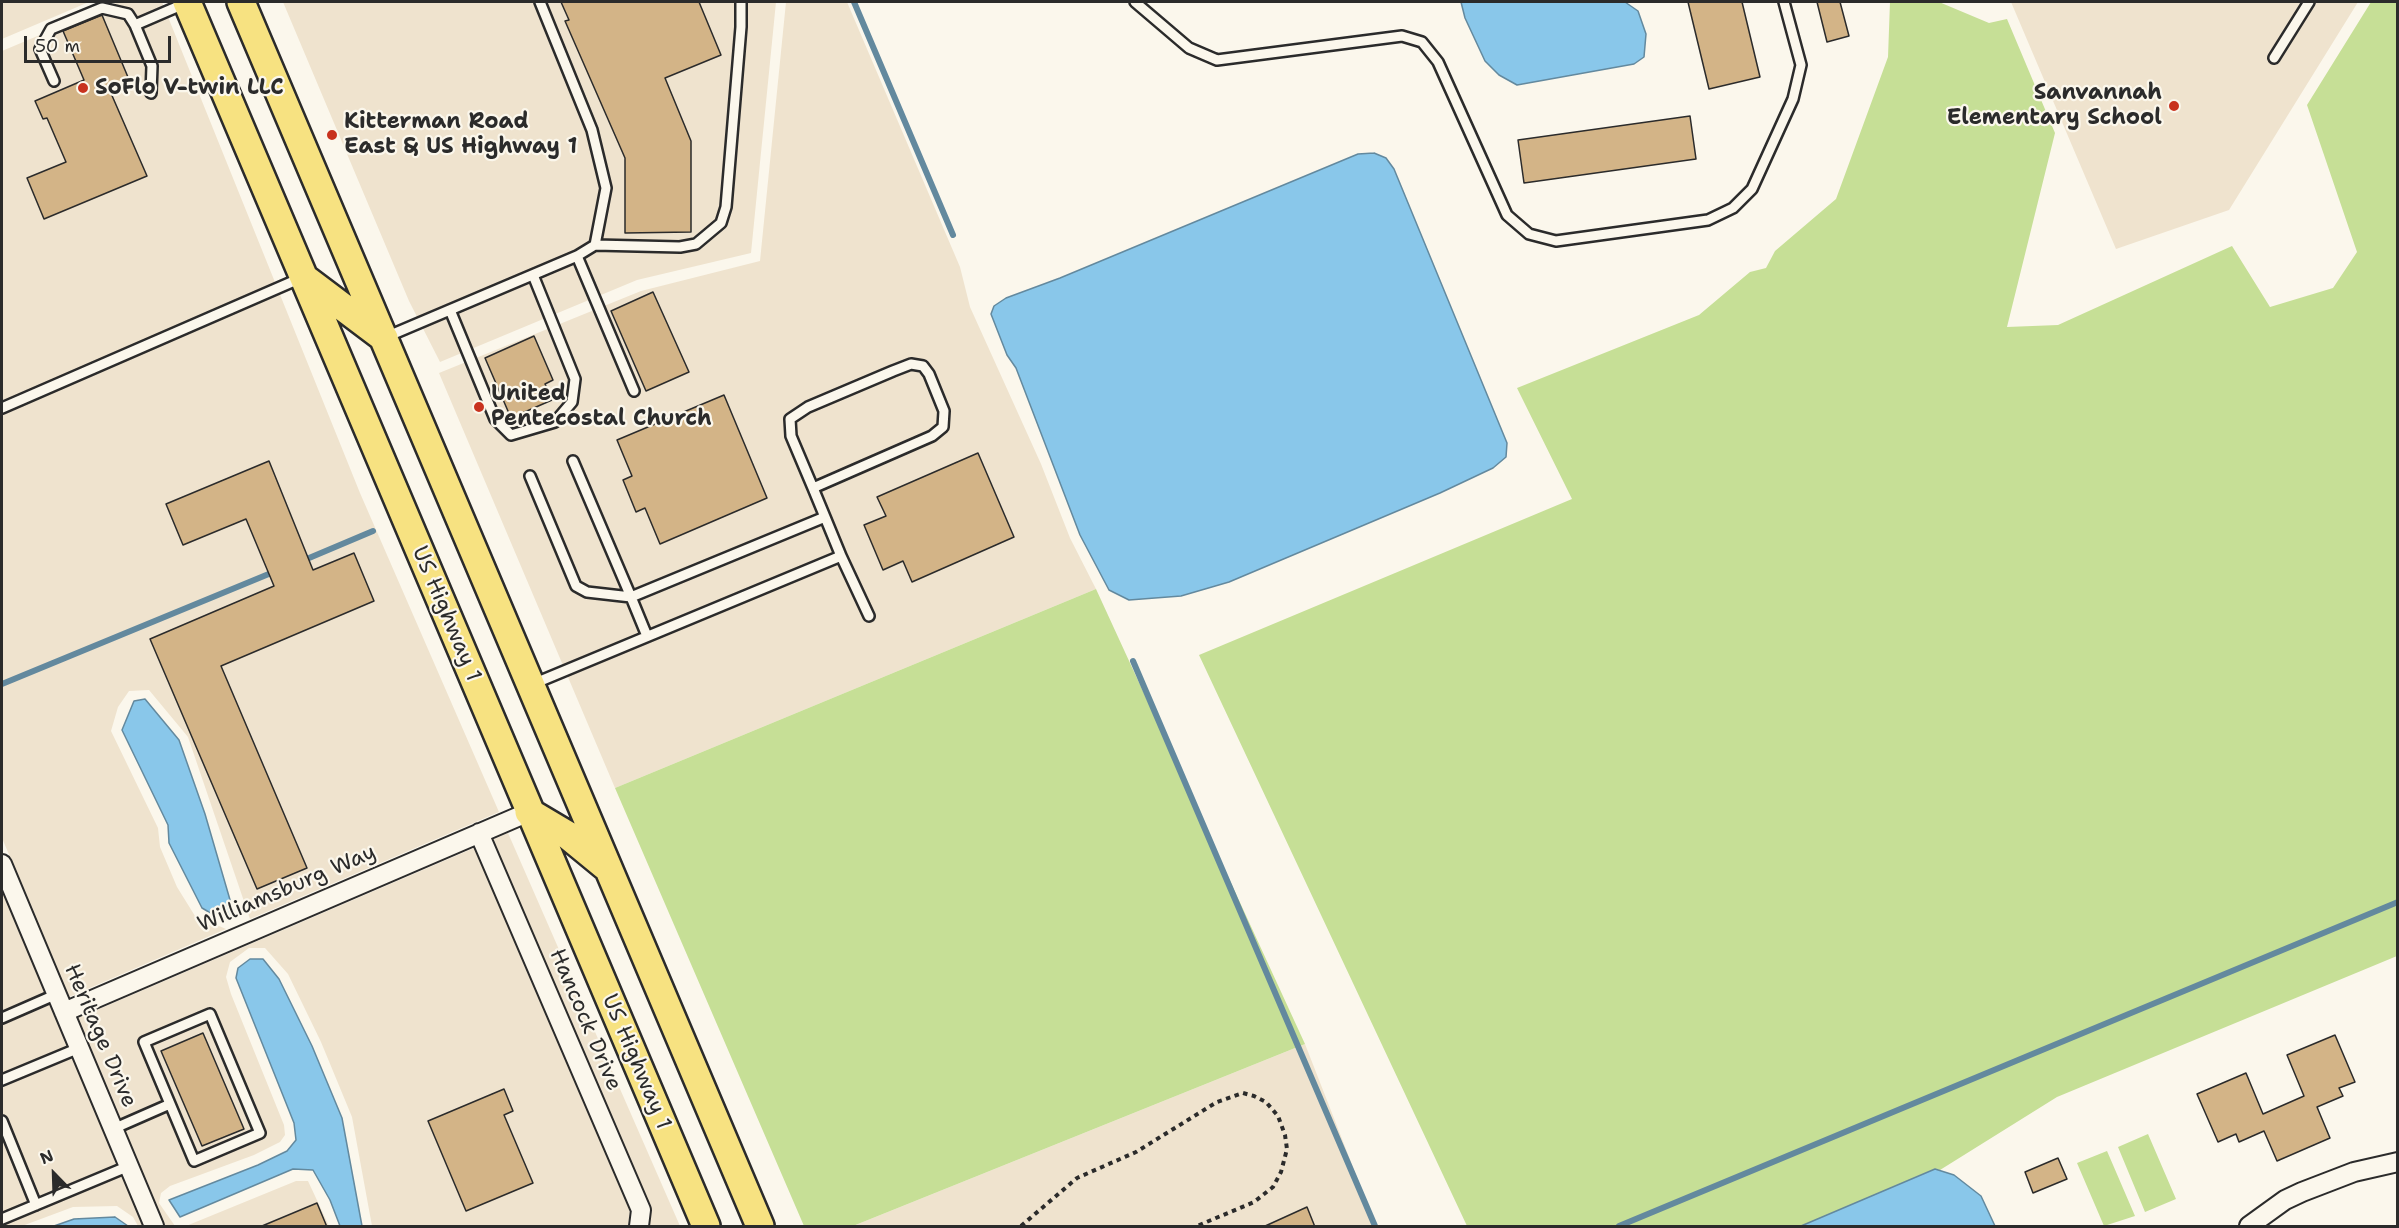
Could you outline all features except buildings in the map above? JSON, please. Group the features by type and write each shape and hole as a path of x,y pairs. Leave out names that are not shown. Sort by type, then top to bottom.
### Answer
{"main road":[{"name":"US Highway 1","path":"187,2 706,1227"},
{"path":"241,2 760,1227"},
{"path":"303,277 384,338"},
{"path":"529,812 566,834 609,869"}],"street":[{"name":"Williamsburg Way","path":"64,1012 529,812"},
{"name":"Hancock Drive","path":"479,833 641,1210 639,1227"},
{"name":"Heritage Drive","path":"2,864 154,1227"},
{"path":"2249,1227 2285,1200 2302,1192 2354,1172 2397,1162"}],"lane":[{"path":"135,25 187,2"},
{"path":"540,2 592,130 606,188 595,245"},
{"path":"384,338 578,256 595,245 680,247 696,244 721,223 726,207 741,27 741,2"},
{"path":"1135,2 1189,48 1217,60 1402,36 1422,42 1443,72 1507,215 1529,234 1556,241 1708,220 1734,207 1752,189 1793,99 1801,65 1784,2"},
{"path":"2274,58 2309,2"},
{"path":"54,81 40,49 51,29 102,8 128,14 135,25 152,66 151,93"},
{"path":"578,256 634,391"},
{"path":"450,310 495,419 511,435 555,422 572,402 575,380 533,275"},
{"path":"2,408 303,277"},
{"path":"813,488 932,436 943,427 944,411 929,374 923,366 911,364 893,371 808,407 790,419 791,436 841,556 869,616"},
{"path":"573,461 647,636"},
{"path":"530,476 576,586 587,592 631,597 825,517"},
{"path":"531,685 841,556"},
{"path":"2,1018 57,994"},
{"path":"210,1014 260,1133 194,1161 170,1104 144,1042 210,1014"},
{"path":"2,1080 79,1048"},
{"path":"113,1129 170,1104"},
{"path":"2,1121 36,1204"},
{"path":"2,1219 129,1166"}],"path":[{"path":"1021,1227 1077,1178 1136,1152 1217,1102 1243,1093 1254,1096 1266,1102 1278,1116 1285,1135 1287,1149 1281,1172 1273,1186 1254,1202 1197,1227"}],"shaded area":[{"path":"2,2 89,2 2,39"},
{"path":"118,2 162,2 360,493 499,812 250,919 188,737 149,690 129,691 118,707 111,731 158,828 160,847 177,887 195,916 209,925 226,929 69,997 2,838 2,51"},
{"path":"283,2 776,2 751,253 637,280 440,362 409,301"},
{"path":"786,2 847,2 960,267 970,307 1041,464 1070,538 1096,589 615,788 439,373 641,291 760,261"},
{"name":"Sanvannah Elementary School","path":"2011,2 2358,2 2229,210 2116,249"},
{"path":"508,833 680,1226 650,1226 650,1206 492,840"},
{"path":"474,848 630,1211 628,1226 372,1226 352,1117 321,1042 288,974 265,948 249,948 230,962 226,977 284,1125 285,1135 280,1142 254,1155 170,1186 161,1193 159,1203 175,1226 165,1226 78,1018"},
{"path":"2,890 143,1226 138,1226 133,1217 117,1206 73,1207 22,1226 2,1226"},
{"path":"1305,1044 1376,1226 853,1226"},
{"path":"296,1181 308,1181 329,1226 186,1226"}],"green space":[{"path":"1890,2 1939,2 1989,23 2007,19 2055,133 2007,327 2058,325 2232,246 2270,307 2333,288 2357,252 2307,105 2371,2 2397,2 2397,956 2057,1097 1940,1170 1935,1169 1801,1226 1467,1226 1199,655 1572,499 1517,388 1699,315 1750,272 1766,268 1775,251 1836,199 1888,57"},
{"path":"1096,589 1305,1044 853,1226 804,1226 615,788"},
{"path":"2148,1134 2176,1199 2145,1212 2118,1147"},
{"path":"2107,1151 2135,1216 2104,1226 2077,1163"}],"water":[{"path":"1461,2 1625,2 1638,11 1646,34 1644,57 1634,64 1517,85 1499,75 1485,61 1465,18"},
{"path":"1374,153 1386,158 1394,169 1507,443 1506,457 1493,468 1440,493 1229,582 1181,596 1129,600 1109,590 1080,535 1016,368 1007,355 991,314 994,306 1006,298 1060,278 1358,154"},
{"path":"145,699 179,740 205,814 235,917 227,918 220,913 214,915 202,908 169,843 168,825 122,730 134,701"},
{"path":"250,959 263,959 279,979 312,1046 342,1118 362,1226 340,1226 330,1200 313,1170 293,1169 180,1217 169,1200 258,1165 287,1151 296,1140 294,1123 236,978 238,968"},
{"path":"1935,1169 1954,1175 1981,1196 1995,1226 1801,1226"},
{"path":"115,1217 128,1226 54,1226 74,1219"}],"waterway":[{"path":"854,2 953,235"},
{"path":"302,561 373,531"},
{"path":"2,684 276,571"},
{"path":"1133,661 1375,1226"},
{"path":"1619,1226 2398,902"}],"place":[{"name":"SoFlo V-twin LLC","path":"83,88"},
{"name":"Sanvannah Elementary School","path":"2174,106"},
{"name":"Kitterman Road East & US Highway 1","path":"332,135"},
{"name":"United Pentecostal Church","path":"479,407"}]}
